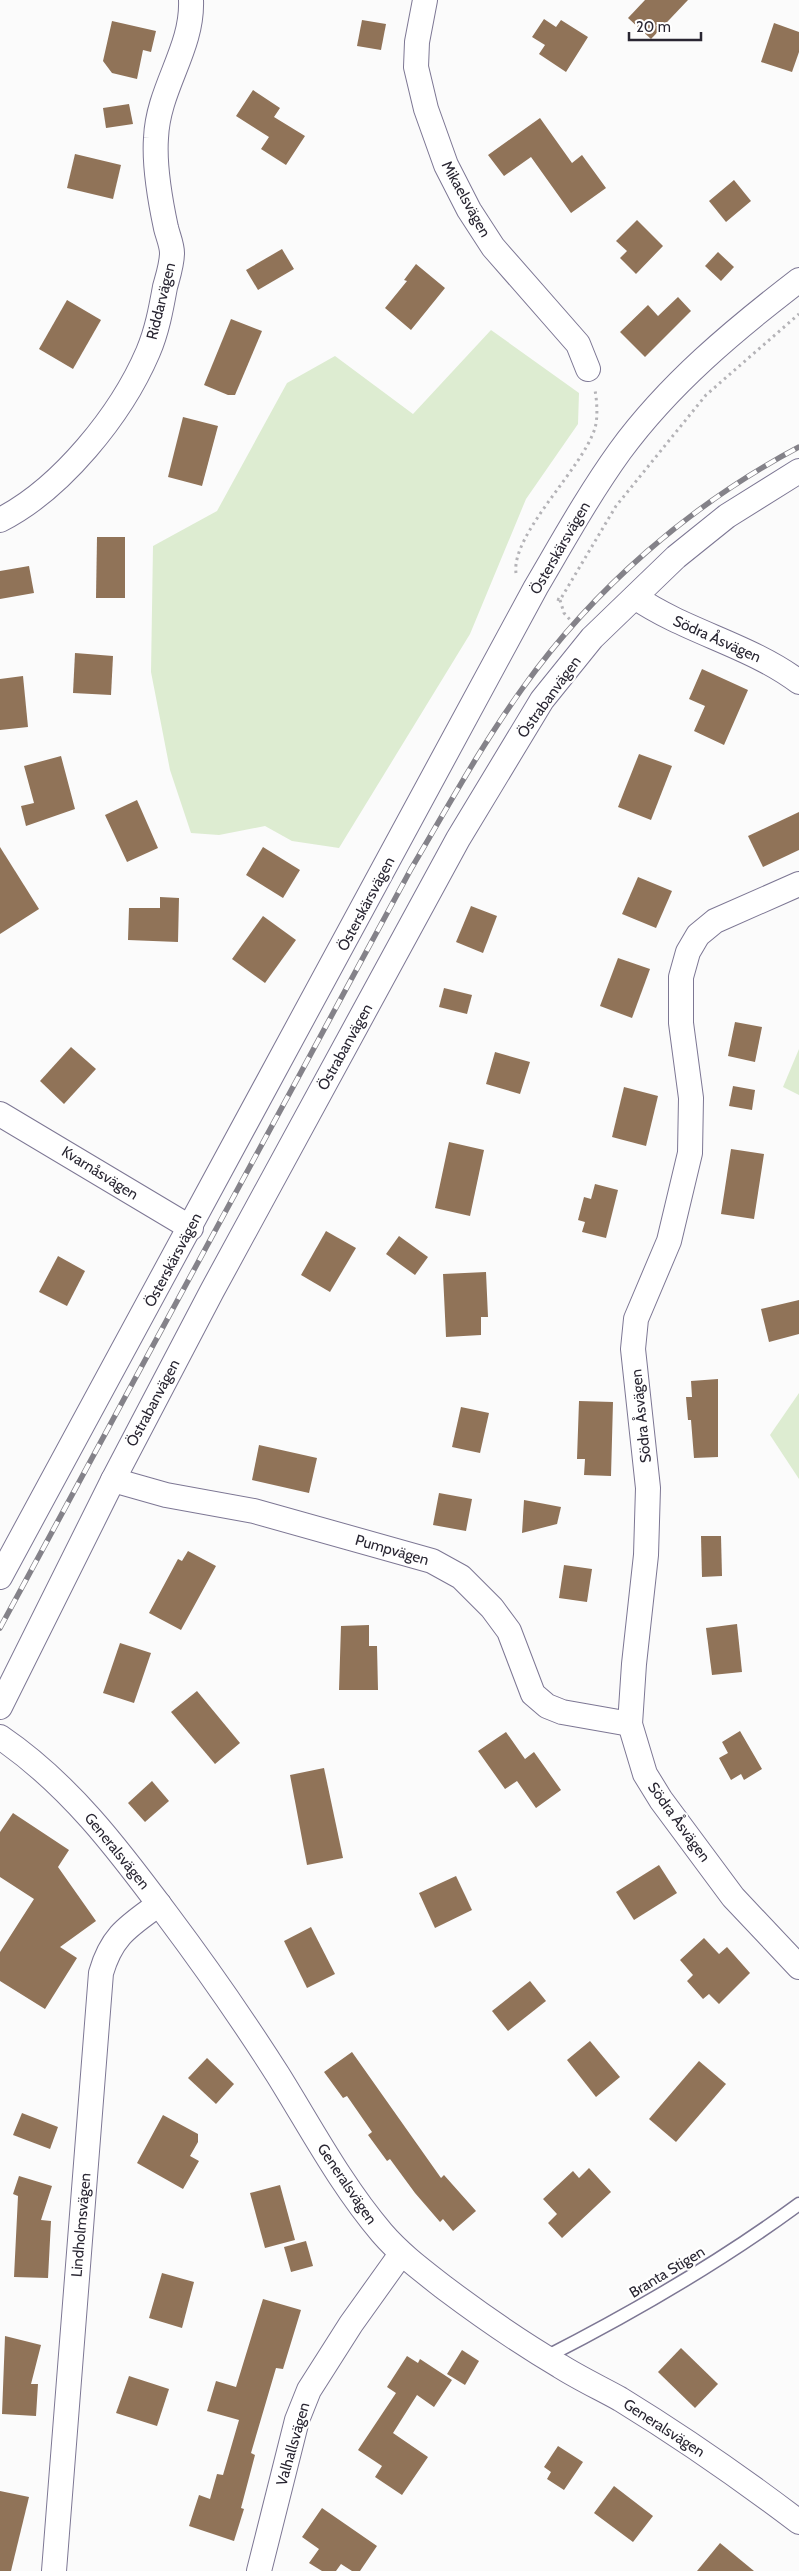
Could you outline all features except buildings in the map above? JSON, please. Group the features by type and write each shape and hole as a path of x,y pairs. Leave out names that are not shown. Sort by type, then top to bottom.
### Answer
{"street":[{"name":"Riddarvägen","path":"0,520 50,486 96,435 135,378 154,336 172,253 166,226 156,137 163,94 192,19 191,0"},
{"name":"Mikaelsvägen","path":"425,0 417,42 416,67 426,109 446,165 469,210 493,247 578,344 588,369"},
{"name":"Österskärsvägen","path":"0,1577 191,1228 536,587 594,490 621,450 656,408 743,323 799,280"},
{"name":"Östrabanvägen","path":"0,1707 113,1480 212,1291 458,839 542,700 592,638 676,558 727,516 799,471"},
{"name":"Södra Åsvägen","path":"635,598 656,612 770,663 799,682"},
{"name":"Södra Åsvägen","path":"799,884 715,921 698,935 688,952 681,977 681,1023 691,1098 690,1153 669,1241 636,1319 633,1348 648,1488 646,1555 634,1664 630,1724 637,1754 645,1774 661,1800 734,1897 799,1967"},
{"name":"Kvarnåsvägen","path":"3,1121 191,1228"},
{"name":"Pumpvägen","path":"113,1480 166,1495 254,1511 432,1561 461,1577 492,1608 509,1631 533,1694 547,1706 562,1712 630,1724"},
{"name":"Generalsvägen","path":"0,1736 22,1752 69,1794 98,1825 217,1983 353,2194 380,2232 401,2254 463,2302 546,2357 674,2433 736,2474 799,2522"},
{"name":"Lindholmsvägen","path":"54,2571 101,1973 107,1953 119,1936 159,1904"},
{"name":"Valhallsvägen","path":"259,2571 297,2420 309,2390 351,2324 401,2254"}],"lane":[{"name":"Branta Stigen","path":"546,2357 614,2323 745,2244 799,2204"}],"path":[{"path":"588,369 596,391 596,427 589,442 537,519 517,554 515,573 560,600 616,506 706,395 799,314"}],"green space":[{"path":"491,330 579,393 578,424 526,499 470,634 339,848 292,841 265,826 219,835 191,833 170,770 151,672 153,546 217,511 287,383 335,356 413,414"},
{"path":"799,1049 799,1095 783,1087"},
{"path":"799,1393 799,1479 770,1435"}],"railway":[{"path":"0,1628 411,869 492,733 550,652 612,584 683,522 720,495 799,447"}]}
